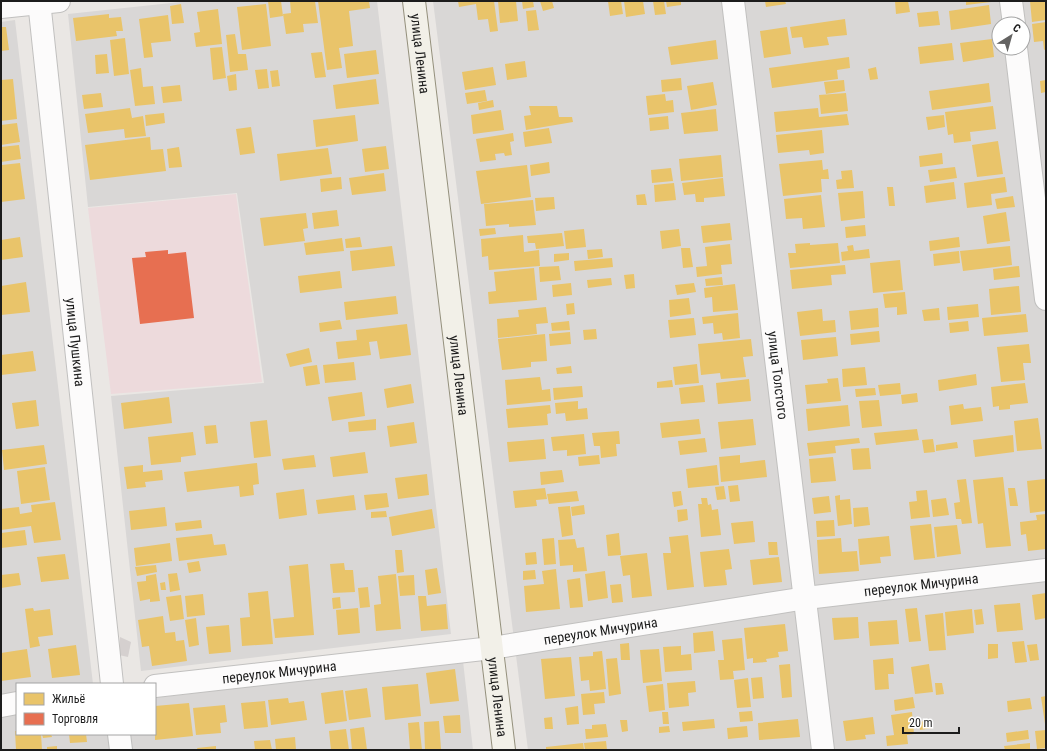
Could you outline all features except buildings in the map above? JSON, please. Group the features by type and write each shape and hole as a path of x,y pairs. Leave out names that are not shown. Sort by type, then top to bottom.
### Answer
{"street":[{"name":"улица Ленина","path":"414,1 504,750"},
{"name":"улица Толстого","path":"733,1 806,598 823,750"},
{"path":"1011,1 1013,16"},
{"path":"1,7 46,2"},
{"name":"улица Пушкина","path":"46,2 112,683"},
{"path":"1017,56 1046,299"},
{"name":"переулок Мичурина","path":"156,686 492,648 806,598 1046,570"},
{"path":"1,706 16,703"},
{"path":"119,735 121,750"}],"shaded area":[{"path":"190,1 377,1 451,634 141,671 111,396 264,383 237,193 88,207 68,14"},
{"path":"433,1 1046,1 1046,750 528,750"},
{"path":"15,20 93,683 16,683 16,735 156,735 156,698 463,661 473,750 1,750 1,22"},
{"path":"236,194 262,382 111,394 88,208"}]}
